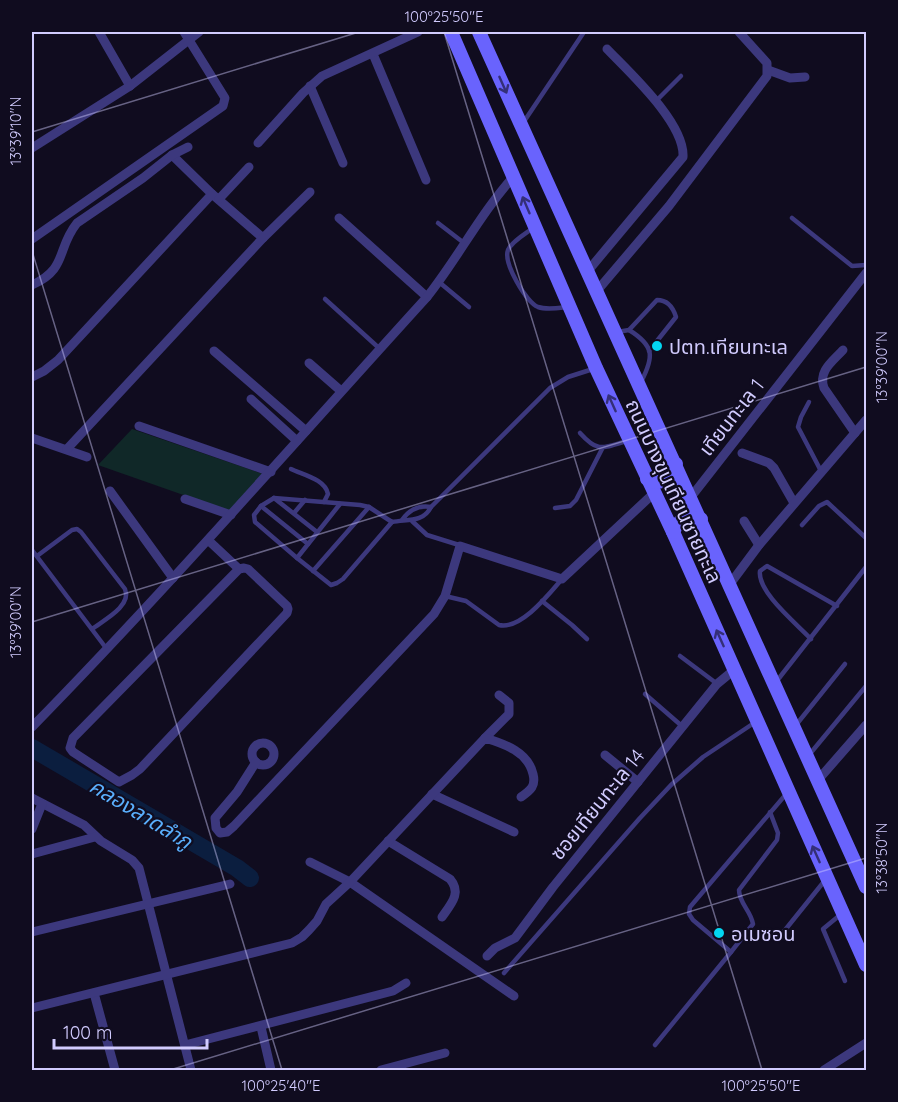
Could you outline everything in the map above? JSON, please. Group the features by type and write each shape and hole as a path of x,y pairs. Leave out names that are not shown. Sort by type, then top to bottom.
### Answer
{"main road":[{"name":"ถนนบางขุนเทียนชายทะเล","path":"452,32 596,368 673,532 867,965"},
{"name":"ถนนบางขุนเทียนชายทะเล","path":"479,32 614,333 865,879"},
{"path":"647,479 654,483 661,483 673,474 676,464"},
{"path":"673,532 681,520 701,519"}],"street":[{"path":"99,32 130,86"},
{"path":"32,239 223,106 225,98 184,32"},
{"path":"32,148 130,86 199,32"},
{"path":"258,143 322,76 418,32"},
{"path":"596,292 669,206 767,76 767,63 739,32"},
{"path":"587,272 683,156 680,137 656,101 607,49"},
{"path":"373,54 426,180"},
{"path":"768,70 790,78 805,77"},
{"path":"310,87 343,163"},
{"path":"32,285 50,275 71,230 77,223 143,178 172,155 188,147"},
{"path":"172,155 263,238"},
{"path":"32,377 58,360 215,196 249,167"},
{"path":"32,728 271,472 427,297 492,202 514,176"},
{"path":"67,449 263,238 310,192"},
{"path":"339,218 427,297"},
{"name":"เทียนทะเล 1","path":"691,497 867,273"},
{"path":"843,350 824,370 821,380 855,434"},
{"path":"214,351 306,431"},
{"path":"309,363 341,391"},
{"path":"251,399 297,441"},
{"path":"730,584 794,503 867,420"},
{"path":"139,426 271,472"},
{"path":"32,438 87,457"},
{"path":"742,453 769,462 794,503"},
{"path":"110,491 173,578"},
{"path":"256,762 237,792 215,818 216,828 220,833 227,832 234,826 434,614 445,596 460,546 562,579 654,493"},
{"path":"185,499 231,515"},
{"path":"744,521 759,545"},
{"path":"208,540 239,569 248,569 287,606 287,613 178,730 132,775 119,782 73,752 70,748 73,738 239,569"},
{"name":"ซอยเทียนทะเล 14","path":"487,956 495,948 514,938 717,684 734,670"},
{"path":"32,1008 292,943 302,937 317,921 326,904 350,882 509,714 510,708 507,700 499,695"},
{"path":"818,780 867,725"},
{"path":"485,738 522,754 528,759 535,782 533,788 521,797"},
{"path":"604,755 638,782"},
{"path":"432,794 514,832"},
{"path":"32,798 84,825 95,837 136,864 192,1071"},
{"path":"32,829 42,804"},
{"path":"32,854 95,837"},
{"path":"388,840 450,879 454,884 456,892 453,902 442,917"},
{"path":"310,862 350,882 514,996"},
{"path":"32,932 230,884"},
{"path":"185,1045 393,991 406,983"},
{"path":"94,993 115,1071"},
{"path":"261,1026 272,1071"},
{"path":"824,1071 867,1042"},
{"path":"381,1071 445,1053"}],"lane":[{"path":"522,125 584,32"},
{"path":"656,101 681,76"},
{"path":"792,218 852,267 867,265"},
{"path":"438,222 465,243"},
{"path":"535,226 513,243 508,250 509,265 524,293 538,307 550,309 570,307"},
{"path":"439,282 469,307"},
{"path":"325,299 380,349"},
{"path":"614,333 629,330 657,300 667,302 673,308 676,317 649,351"},
{"path":"629,330 638,335 649,351 651,363 639,386"},
{"path":"412,522 427,514 431,507 550,388 568,376 596,368"},
{"path":"809,402 798,427 821,471"},
{"path":"580,433 590,444 602,448 629,441"},
{"path":"555,508 570,506 576,501 602,448"},
{"path":"291,469 326,487 328,494 324,502"},
{"path":"274,498 317,532"},
{"path":"392,522 369,507 274,498 261,506 254,515 255,522 331,585 337,583 392,522 402,520 412,522 427,535 460,546"},
{"path":"294,513 305,500"},
{"path":"802,525 819,506 827,502 867,538"},
{"path":"297,558 341,503"},
{"path":"261,506 308,544"},
{"path":"402,520 408,512 423,506 431,507"},
{"path":"313,571 369,507"},
{"path":"37,556 77,529 125,589 128,595 125,603 92,629"},
{"path":"32,550 108,649"},
{"path":"811,639 768,595 759,577 760,571 767,566 837,606"},
{"path":"774,684 867,567"},
{"path":"445,596 466,601 499,625 504,626 514,624 529,614 562,579"},
{"path":"542,601 586,639"},
{"path":"680,656 717,684"},
{"path":"794,727 845,664"},
{"path":"808,758 867,686"},
{"path":"645,694 682,727"},
{"path":"504,973 671,785 703,757 757,721"},
{"path":"731,952 693,920 690,907 788,791"},
{"path":"655,1045 753,924 739,896 739,890 777,840 778,833 770,812"},
{"path":"777,940 827,878"},
{"path":"843,913 823,929 845,981"}],"green space":[{"path":"132,429 263,474 229,511 98,465"}],"waterway":[{"name":"คลองลาดลำภู","path":"32,748 237,868 250,878"}],"place":[{"name":"ปตท.เทียนทะเล","path":"657,346"},
{"name":"อเมซอน","path":"719,933"}]}
